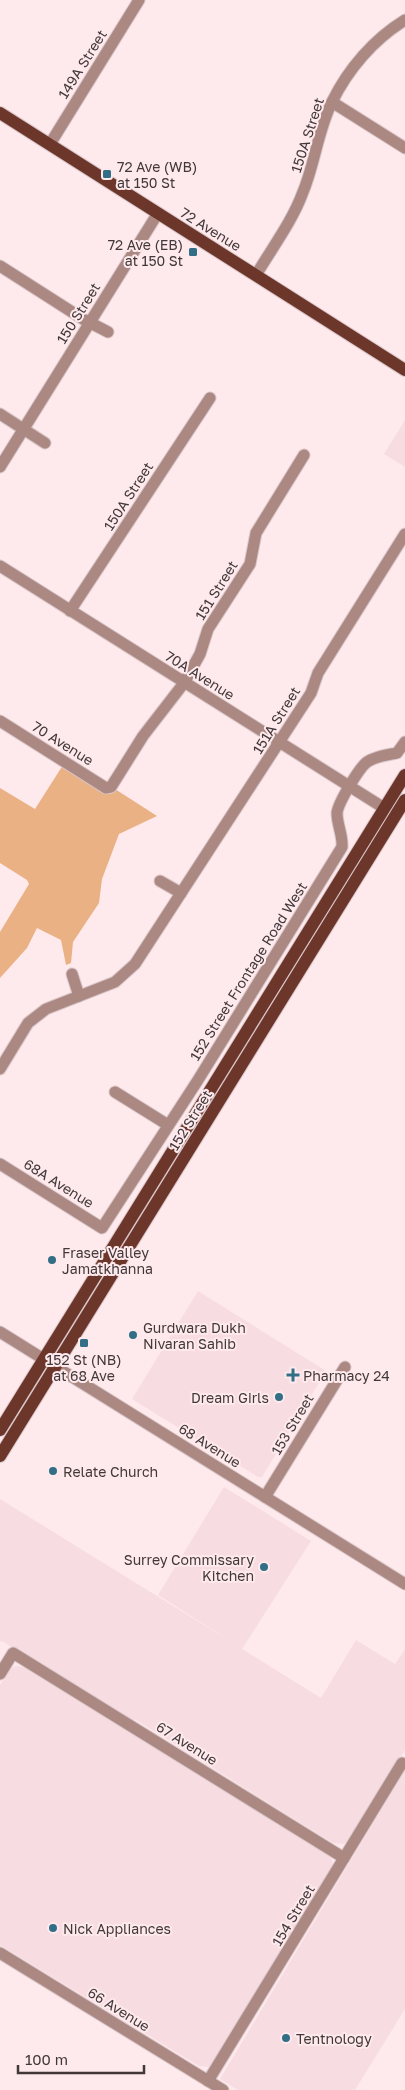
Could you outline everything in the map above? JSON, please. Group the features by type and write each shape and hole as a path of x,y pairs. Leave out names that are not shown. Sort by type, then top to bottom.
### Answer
{"main road":[{"name":"72 Avenue","path":"0,113 405,370"},
{"name":"152 Street","path":"0,1430 405,775"},
{"name":"152 Street","path":"0,1456 405,800"},
{"path":"361,871 367,852 385,817 384,808"}],"street":[{"name":"149A Street","path":"50,144 140,0"},
{"name":"150A Street","path":"256,275 303,193 332,102 350,72 367,51 392,28 405,20"},
{"path":"332,102 405,148"},
{"name":"150 Street","path":"0,467 158,213"},
{"path":"0,266 108,332"},
{"name":"150A Street","path":"70,611 210,398"},
{"path":"0,414 45,443"},
{"name":"151 Street","path":"111,787 143,736 184,683 200,654 208,628 250,564 256,533 304,455"},
{"name":"151A Street","path":"0,1069 28,1023 46,1008 115,982 135,964 311,693 318,673 405,534"},
{"name":"70A Avenue","path":"0,566 384,808"},
{"name":"70 Avenue","path":"0,721 106,788 111,787"},
{"name":"152 Street Frontage Road West","path":"102,1228 342,847 342,837 337,822 338,808 349,787 365,763 397,753 405,742"},
{"path":"160,880 181,893"},
{"path":"72,974 79,996"},
{"path":"115,1092 168,1126"},
{"name":"68A Avenue","path":"0,1164 102,1228"},
{"name":"68 Avenue","path":"0,1332 405,1584"},
{"name":"153 Street","path":"265,1497 345,1367"},
{"name":"67 Avenue","path":"0,1674 13,1653 344,1858"},
{"name":"154 Street","path":"208,2081 402,1763"},
{"name":"66 Avenue","path":"0,1953 223,2090"}],"shaded area":[{"path":"405,420 405,467 384,454"},
{"path":"63,765 110,794 115,789 157,816 119,834 102,879 99,903 73,942 71,963 66,965 61,940 37,928 27,948 0,978 0,932 29,884 27,880 0,863 0,788 35,809"},
{"path":"198,1291 326,1371 262,1477 258,1477 132,1399"},
{"path":"224,1487 311,1541 242,1649 321,1698 356,1640 395,1664 405,1649 405,1750 349,1840 343,1844 333,1843 136,1720 131,1721 2,1641 0,1642 0,1499 238,1646 158,1595"},
{"path":"16,1666 24,1667 329,1856 332,1860 333,1868 209,2067 199,2066 0,1945 0,1685 10,1669"},
{"path":"405,1770 405,2009 355,2090 238,2090 220,2079"}],"place":[{"name":"72 Ave (WB) at 150 St","path":"107,174"},
{"name":"72 Ave (EB) at 150 St","path":"193,252"},
{"name":"Fraser Valley Jamatkhanna","path":"52,1260"},
{"name":"Gurdwara Dukh Nivaran Sahib","path":"133,1335"},
{"name":"152 St (NB) at 68 Ave","path":"84,1343"},
{"name":"Pharmacy 24","path":"293,1375"},
{"name":"Dream Girls","path":"279,1397"},
{"name":"Relate Church","path":"53,1471"},
{"name":"Surrey Commissary Kitchen","path":"264,1567"},
{"name":"Nick Appliances","path":"53,1928"},
{"name":"Tentnology","path":"286,2038"}]}
